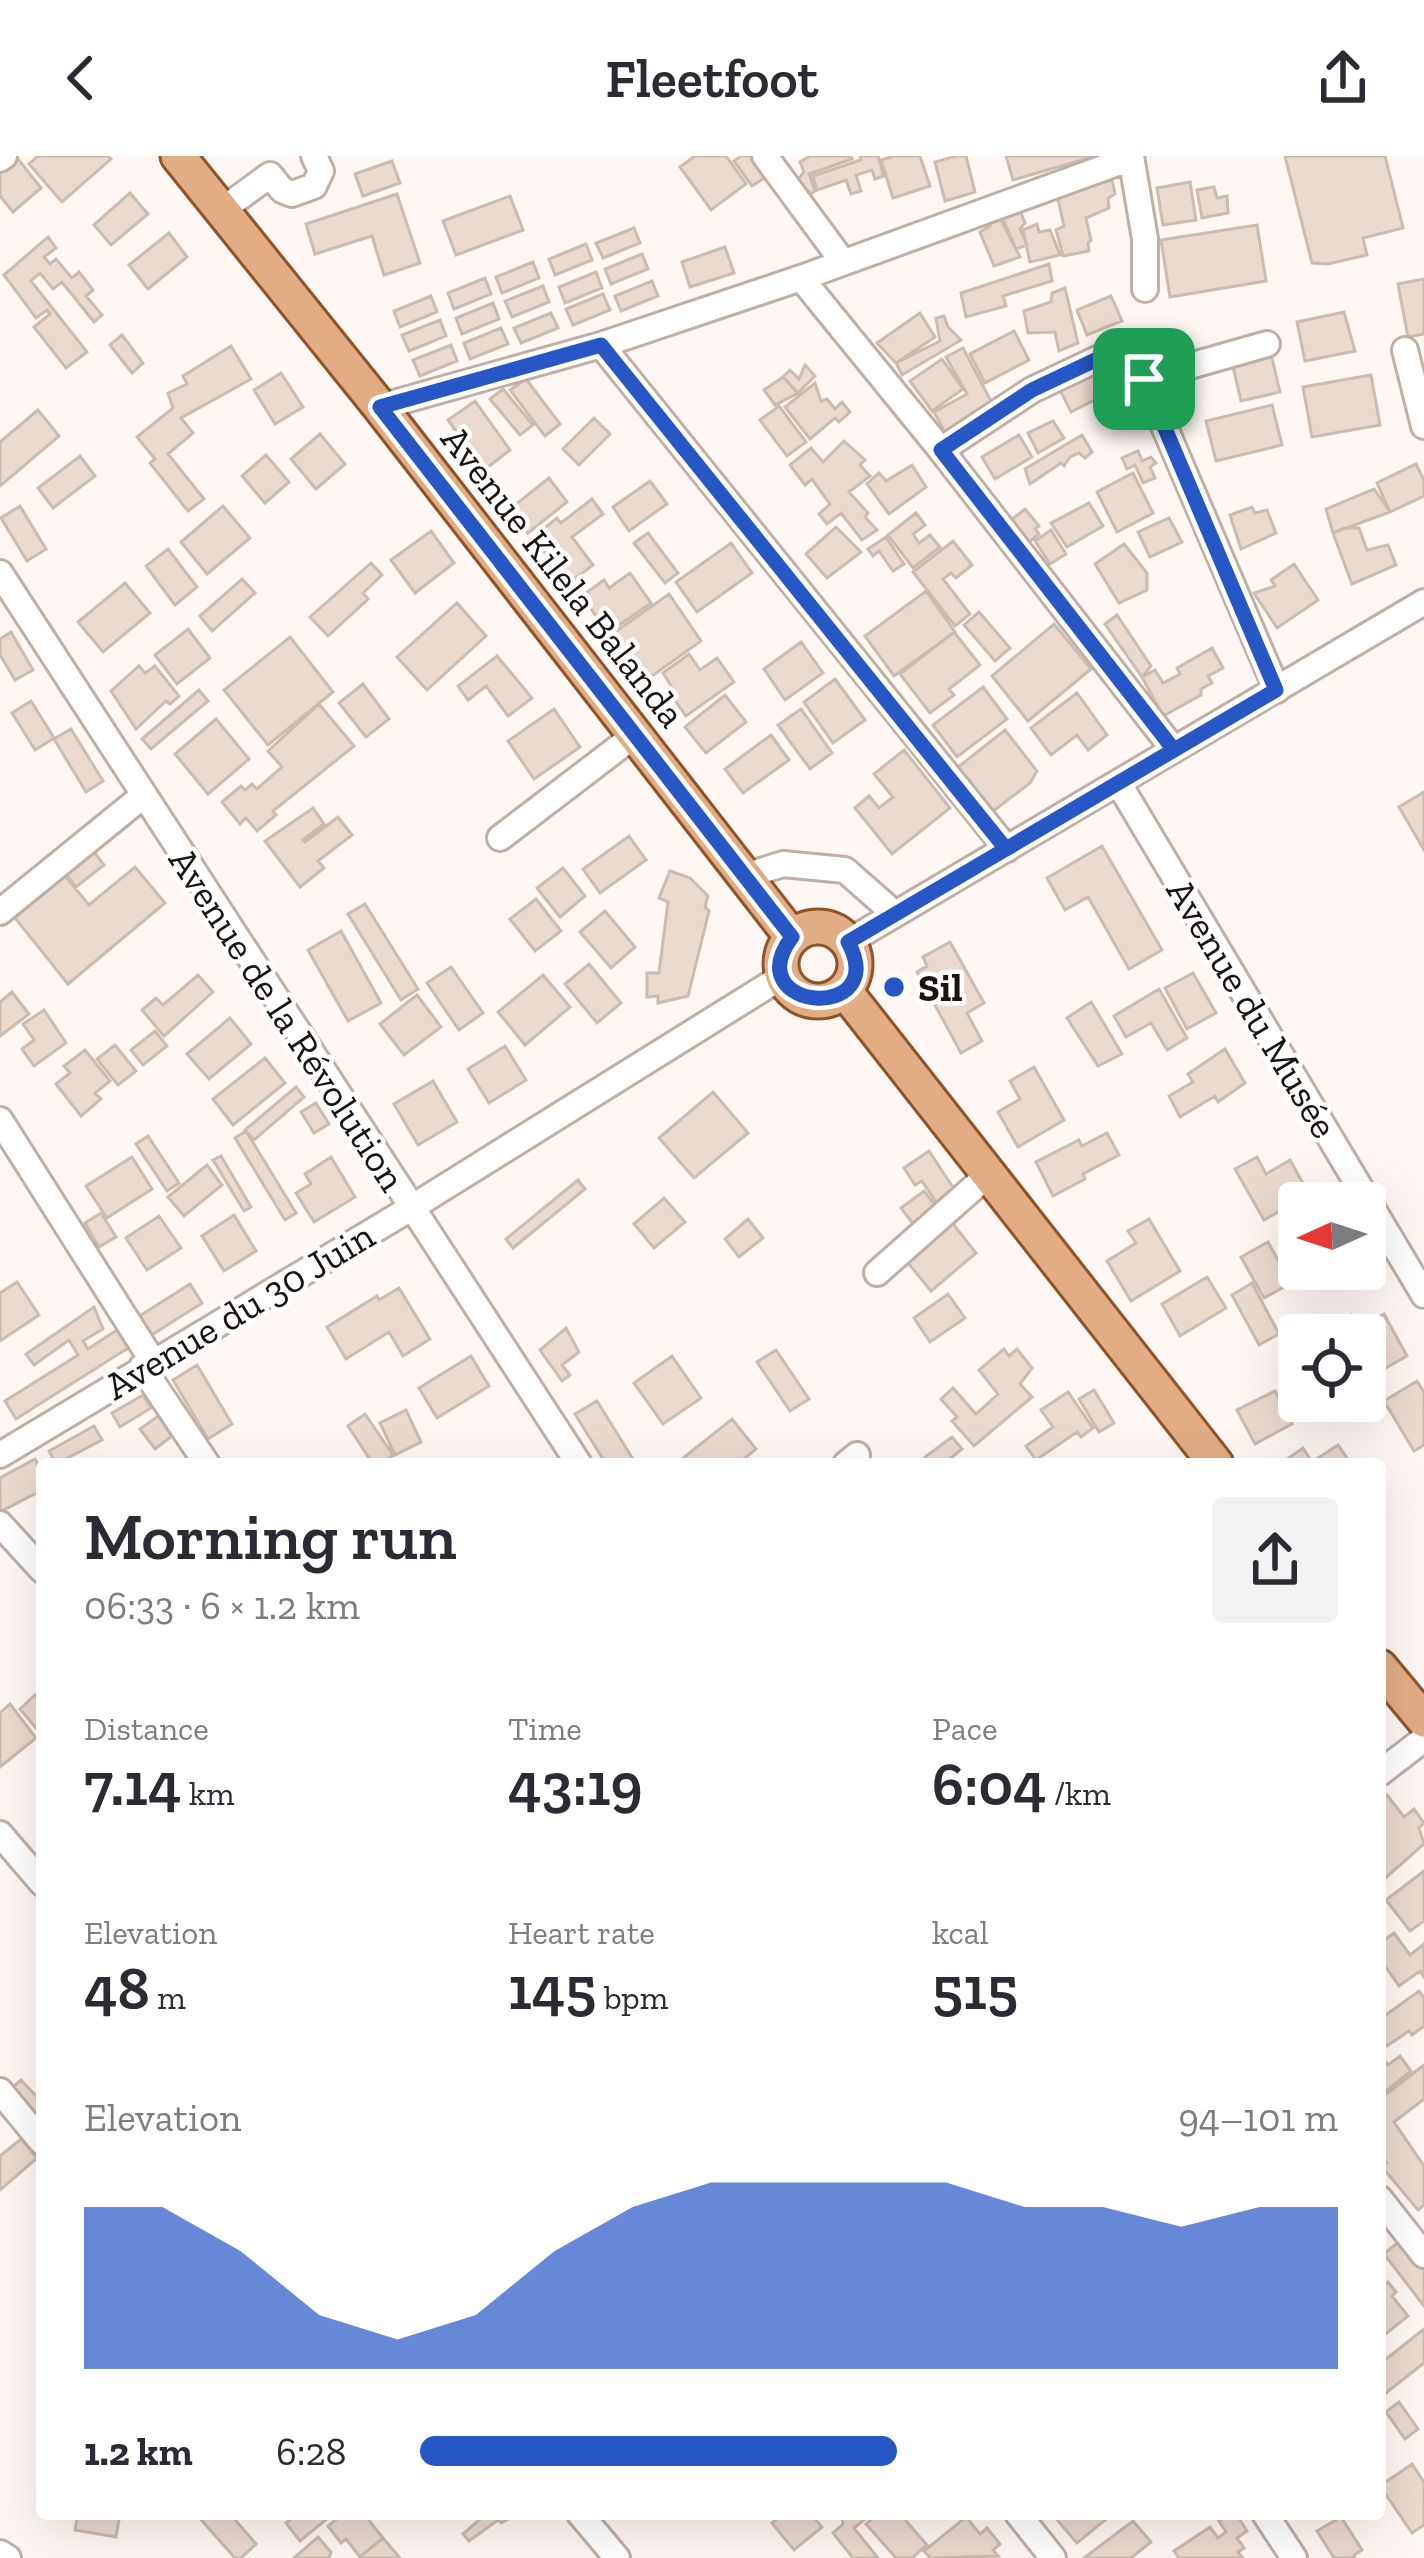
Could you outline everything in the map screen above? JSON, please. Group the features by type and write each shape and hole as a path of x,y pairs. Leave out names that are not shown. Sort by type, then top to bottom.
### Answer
{"main road":[{"name":"Avenue Kilela Balanda","path":"178,156 380,407 792,937"},
{"path":"821,927 848,942 855,961 844,990 836,997 815,1001 796,993 784,976 782,956 792,937 821,927"},
{"path":"844,990 1211,1458"},
{"path":"1386,1673 1424,1720"}],"street":[{"path":"222,210 267,166 282,190 292,194 314,186 320,171 314,156"},
{"path":"765,156 843,262"},
{"path":"380,407 601,345 801,278 1131,157 1145,239 1145,289"},
{"path":"801,278 1174,750"},
{"path":"941,450 1032,390 1129,344 1276,690"},
{"path":"1144,379 1267,344"},
{"path":"601,345 1006,849"},
{"path":"1405,350 1424,426"},
{"name":"Avenue de la Révolution","path":"0,572 576,1458"},
{"path":"848,942 1424,602"},
{"path":"500,838 635,735"},
{"name":"Avenue du Musée","path":"1119,784 1424,1295"},
{"path":"0,912 144,795"},
{"path":"746,877 783,864 845,870 895,914"},
{"name":"Avenue du 30 Juin","path":"0,1455 784,976"},
{"path":"0,1120 203,1458"},
{"path":"877,1273 988,1174"},
{"path":"0,1524 36,1563"},
{"path":"1386,1768 1424,1739"},
{"path":"0,1834 36,1876"},
{"path":"0,2091 36,2135"},
{"path":"1386,2207 1424,2255"},
{"path":"585,2520 617,2558"},
{"path":"1023,2520 1053,2558"},
{"path":"1269,2520 1294,2558"},
{"path":"0,2553 8,2558"}],"building":[{"path":"38,156 111,159 62,202 29,164"},
{"path":"695,156 726,156 746,184 711,210 680,167"},
{"path":"752,156 769,175 752,186 734,161"},
{"path":"810,156 852,159 809,174 815,191 811,194 797,181 804,172 800,162"},
{"path":"860,156 878,156 884,176 875,179 872,170 856,175 861,191 851,194 846,180 817,190 813,176 861,160"},
{"path":"920,156 930,186 893,198 881,160"},
{"path":"966,156 975,192 945,201 935,162"},
{"path":"1006,156 1095,156 1013,180"},
{"path":"1285,156 1385,156 1403,228 1363,238 1367,255 1312,263"},
{"path":"18,159 41,188 13,212 0,196 0,173"},
{"path":"392,161 400,183 363,196 355,174"},
{"path":"1112,180 1115,194 1108,198 1109,208 1086,218 1089,251 1063,256 1056,230 1064,226 1057,195"},
{"path":"1190,182 1196,220 1163,225 1157,188"},
{"path":"1214,187 1217,198 1227,196 1228,213 1202,218 1197,190"},
{"path":"130,193 148,214 111,245 94,225"},
{"path":"397,194 420,263 384,275 372,236 315,254 306,224"},
{"path":"510,196 523,230 456,255 443,221"},
{"path":"1018,205 1027,245 1016,249 1000,212"},
{"path":"998,214 1020,257 994,266 980,232 990,226 989,216"},
{"path":"1037,224 1039,232 1050,230 1060,255 1030,262 1023,230"},
{"path":"1257,225 1266,281 1170,297 1161,240"},
{"path":"634,228 640,243 603,258 596,243"},
{"path":"169,233 187,257 148,289 129,265"},
{"path":"48,237 56,248 44,257 50,264 56,259 72,278 79,272 93,290 86,296 102,315 94,322 62,282 53,289 40,273 31,281 87,352 66,368 34,327 50,314 47,310 36,318 4,275"},
{"path":"586,244 592,260 555,275 549,259"},
{"path":"725,247 734,273 690,287 682,262"},
{"path":"642,254 648,269 611,284 605,269"},
{"path":"533,262 539,278 502,293 496,277"},
{"path":"1049,264 1052,281 1003,296 1006,306 966,317 961,293"},
{"path":"596,272 602,288 565,303 559,287"},
{"path":"485,278 491,294 454,309 448,293"},
{"path":"1424,279 1424,334 1408,337 1398,284"},
{"path":"652,281 658,296 621,311 615,296"},
{"path":"543,286 549,302 512,317 505,301"},
{"path":"1065,288 1078,343 1059,351 1055,332 1028,333 1024,311 1051,302 1052,293"},
{"path":"603,294 610,310 573,325 566,309"},
{"path":"431,296 437,312 400,327 394,311"},
{"path":"1111,296 1122,321 1087,335 1077,310"},
{"path":"493,303 499,319 462,334 456,318"},
{"path":"1344,312 1355,351 1305,361 1297,322"},
{"path":"551,313 558,328 521,343 514,328"},
{"path":"920,313 935,337 896,363 877,343"},
{"path":"944,316 961,340 902,375 896,363 940,341 936,318"},
{"path":"440,320 446,336 409,351 402,335"},
{"path":"501,328 508,344 470,359 464,343"},
{"path":"1014,331 1029,360 985,383 970,354"},
{"path":"122,335 143,363 132,373 110,345"},
{"path":"451,345 457,361 420,376 413,360"},
{"path":"231,346 251,379 181,418 193,433 168,454 204,499 188,511 150,463 155,459 137,437 173,408 168,393 187,384 183,376"},
{"path":"963,348 993,405 945,432 934,412 967,394 946,357"},
{"path":"1270,350 1280,392 1241,401 1231,358"},
{"path":"942,359 963,389 932,411 910,381"},
{"path":"805,365 815,376 798,393 783,377 790,370 799,379"},
{"path":"1094,370 1106,394 1071,412 1059,388"},
{"path":"281,373 303,407 275,424 254,390"},
{"path":"1371,375 1380,425 1312,437 1303,387"},
{"path":"783,377 798,393 775,405 764,390"},
{"path":"526,379 560,424 545,436 510,390"},
{"path":"815,383 821,401 827,399 835,409 842,402 850,412 810,439 785,407"},
{"path":"503,389 533,425 520,435 490,399"},
{"path":"475,401 510,450 484,470 448,420"},
{"path":"1272,405 1282,445 1216,461 1206,421"},
{"path":"779,406 806,442 787,456 760,420"},
{"path":"38,410 59,436 0,486 0,442"},
{"path":"594,418 610,434 579,465 563,449"},
{"path":"1053,421 1064,438 1038,453 1028,433"},
{"path":"320,434 345,464 316,489 291,459"},
{"path":"1019,435 1032,457 995,479 982,457"},
{"path":"1082,435 1092,452 1085,458 1079,453 1070,457 1064,466 1061,463 1030,484 1025,469"},
{"path":"844,441 865,460 860,465 870,476 849,492 877,530 862,540 841,513 827,524 819,514 830,504 812,479 805,485 790,465 811,448 823,462"},
{"path":"1138,451 1142,461 1151,457 1156,463 1150,467 1155,478 1143,483 1135,465 1127,469 1122,458"},
{"path":"266,455 289,482 265,503 242,476"},
{"path":"80,456 95,476 53,508 38,488"},
{"path":"1416,464 1424,480 1424,496 1390,512 1377,483"},
{"path":"912,465 926,487 889,514 867,484 879,473 886,481"},
{"path":"1133,473 1153,513 1117,532 1097,492"},
{"path":"549,478 567,502 528,533 510,509"},
{"path":"650,481 667,504 629,531 613,507"},
{"path":"1374,489 1390,512 1333,533 1326,509"},
{"path":"592,499 603,514 572,537 593,565 568,584 533,537"},
{"path":"1089,503 1103,526 1067,547 1051,523"},
{"path":"20,506 46,549 27,561 1,518"},
{"path":"223,506 250,538 207,574 181,542"},
{"path":"1252,507 1255,513 1267,510 1276,533 1241,549 1230,515"},
{"path":"1025,509 1039,526 1035,529 1039,534 1029,542 1011,520"},
{"path":"916,513 925,525 913,534 919,543 930,535 940,547 913,568 888,535"},
{"path":"1169,518 1182,542 1150,557 1138,532"},
{"path":"836,527 861,552 827,578 806,554"},
{"path":"1359,528 1367,550 1388,545 1396,565 1352,584 1333,533"},
{"path":"1051,530 1066,554 1050,564 1035,541"},
{"path":"431,531 454,563 415,593 391,560"},
{"path":"648,533 678,573 665,583 634,543"},
{"path":"886,537 904,564 893,571 879,551 873,556 868,549"},
{"path":"953,541 972,565 956,578 951,573 943,579 970,614 955,626 913,572"},
{"path":"731,543 752,573 697,612 676,582"},
{"path":"1124,544 1147,573 1147,590 1119,603 1095,564"},
{"path":"168,549 197,587 175,605 146,566"},
{"path":"371,563 382,575 363,593 368,599 328,636 310,617"},
{"path":"1294,564 1318,600 1277,628 1254,593 1275,586 1271,580"},
{"path":"630,573 651,603 608,633 582,596 604,580 609,588"},
{"path":"242,579 255,593 212,631 200,616"},
{"path":"125,583 150,613 103,652 78,622"},
{"path":"926,591 955,632 894,676 865,636"},
{"path":"669,594 701,641 638,686 605,639"},
{"path":"457,603 486,636 427,690 397,657"},
{"path":"979,612 1010,648 995,661 964,625"},
{"path":"1117,615 1151,666 1142,677 1105,624"},
{"path":"1054,624 1091,669 1028,721 992,676"},
{"path":"188,629 210,658 177,684 155,655"},
{"path":"11,632 33,670 15,680 0,655 0,639"},
{"path":"954,632 980,665 949,689 954,695 930,713 900,674"},
{"path":"290,637 333,692 268,745 224,690"},
{"path":"801,642 823,673 785,700 764,669"},
{"path":"1212,648 1223,668 1208,676 1212,683 1201,689 1201,695 1163,716 1142,677 1155,670 1163,683 1180,674 1177,668"},
{"path":"689,654 700,670 717,658 734,682 686,716 669,692 673,689 663,673"},
{"path":"497,656 532,698 508,716 486,686 468,700 458,686"},
{"path":"139,666 145,673 155,666 179,696 170,704 166,701 136,729 111,691"},
{"path":"835,679 865,720 833,743 804,702"},
{"path":"363,684 389,719 366,737 339,703"},
{"path":"983,687 1007,719 957,757 933,725"},
{"path":"199,690 208,701 151,749 142,739"},
{"path":"1077,693 1107,735 1088,750 1077,735 1051,755 1031,728"},
{"path":"725,695 746,722 706,753 685,727"},
{"path":"31,701 54,738 35,750 12,713"},
{"path":"319,704 354,746 273,811 276,815 257,831 246,818 240,824 222,802 241,786 245,790 252,784 257,789 282,767 268,751"},
{"path":"554,709 580,747 534,779 508,741"},
{"path":"801,709 832,753 810,769 778,725"},
{"path":"216,719 249,759 208,794 175,754"},
{"path":"71,729 103,781 86,792 54,739"},
{"path":"1005,730 1037,771 1030,783 991,813 957,768"},
{"path":"771,735 789,760 743,793 725,769"},
{"path":"904,750 950,808 892,854 855,808 869,796 879,808 893,797 874,774"},
{"path":"1424,792 1424,850 1399,807"},
{"path":"313,808 324,824 305,842 338,817 352,835 318,861 324,868 300,887 265,841"},
{"path":"629,836 646,860 600,893 583,869"},
{"path":"88,844 104,865 76,887 60,866"},
{"path":"1102,846 1162,950 1129,969 1088,897 1065,910 1047,878"},
{"path":"135,867 165,903 68,984 11,913 61,871 89,905"},
{"path":"563,868 585,896 560,917 537,888"},
{"path":"670,871 690,878 708,896 705,907 709,911 688,996 658,1003 658,996 647,997 647,973 659,973 668,902 659,898"},
{"path":"536,899 561,931 535,951 510,919"},
{"path":"365,904 418,989 401,1000 348,914"},
{"path":"605,911 635,947 611,968 580,932"},
{"path":"341,931 381,1003 348,1021 308,950"},
{"path":"950,942 984,1003 967,1013 982,1041 961,1053 917,972 927,966 923,957"},
{"path":"589,964 621,1003 597,1023 565,984"},
{"path":"451,967 483,1013 459,1030 427,983"},
{"path":"1193,973 1216,1013 1187,1029 1165,988"},
{"path":"198,975 213,992 164,1036 142,1010 156,998 163,1005"},
{"path":"543,975 570,1007 525,1045 498,1012"},
{"path":"1159,989 1187,1038 1167,1050 1151,1023 1126,1037 1114,1016"},
{"path":"12,992 29,1014 0,1036 0,1002"},
{"path":"417,995 441,1027 404,1055 380,1024"},
{"path":"1091,1002 1122,1054 1098,1066 1067,1018"},
{"path":"44,1010 66,1043 34,1066 22,1049 34,1040 23,1024"},
{"path":"230,1018 251,1044 209,1079 187,1054"},
{"path":"155,1031 167,1046 143,1065 131,1050"},
{"path":"115,1045 136,1071 118,1085 97,1059"},
{"path":"505,1046 526,1080 489,1103 468,1069"},
{"path":"1225,1049 1245,1083 1218,1102 1215,1096 1180,1117 1169,1096 1193,1082 1188,1074"},
{"path":"85,1050 110,1081 95,1093 101,1099 81,1116 56,1084 70,1073 64,1066"},
{"path":"265,1058 285,1083 233,1125 213,1099"},
{"path":"1034,1067 1064,1120 1018,1147 998,1112 1020,1099 1010,1081"},
{"path":"433,1081 457,1122 418,1145 394,1104"},
{"path":"296,1087 304,1097 254,1140 245,1130"},
{"path":"713,1092 748,1133 694,1178 659,1138"},
{"path":"316,1103 329,1124 314,1133 301,1112"},
{"path":"246,1131 296,1213 285,1220 235,1138"},
{"path":"1107,1133 1119,1155 1053,1196 1036,1162 1079,1140 1082,1146"},
{"path":"148,1136 179,1183 167,1191 136,1144"},
{"path":"929,1151 956,1192 938,1205 922,1181 915,1185 904,1168"},
{"path":"221,1156 251,1207 244,1211 213,1160"},
{"path":"132,1157 152,1189 107,1218 86,1186"},
{"path":"331,1157 355,1197 314,1222 296,1193 311,1184 305,1174"},
{"path":"1257,1157 1266,1174 1290,1160 1302,1182 1278,1182 1278,1212 1264,1220 1235,1169"},
{"path":"207,1165 222,1185 184,1216 168,1197"},
{"path":"578,1180 585,1189 513,1248 506,1239"},
{"path":"924,1191 937,1208 914,1225 901,1208"},
{"path":"664,1198 685,1222 654,1248 634,1224"},
{"path":"101,1213 116,1237 99,1247 85,1223"},
{"path":"234,1215 256,1251 224,1271 202,1236"},
{"path":"159,1216 181,1248 147,1270 126,1238"},
{"path":"748,1219 763,1238 739,1257 725,1239"},
{"path":"1149,1219 1180,1271 1131,1301 1107,1261 1136,1243 1128,1231"},
{"path":"950,1220 976,1253 931,1291 904,1258"},
{"path":"1268,1242 1278,1260 1278,1290 1264,1298 1241,1257"},
{"path":"1207,1277 1226,1308 1180,1336 1162,1304"},
{"path":"17,1282 39,1315 0,1341 0,1293"},
{"path":"1252,1283 1278,1335 1259,1345 1232,1295"},
{"path":"190,1284 202,1303 150,1336 138,1317"},
{"path":"399,1288 430,1339 403,1356 389,1332 346,1359 327,1327"},
{"path":"948,1294 965,1318 930,1342 914,1318"},
{"path":"94,1307 103,1329 83,1341 88,1349 117,1330 128,1348 16,1419 5,1401 78,1355 69,1340 34,1365 26,1354"},
{"path":"1386,1318 1407,1356 1386,1368"},
{"path":"566,1328 579,1352 562,1365 570,1375 562,1381 540,1350"},
{"path":"1004,1349 1009,1356 1017,1349 1032,1368 1020,1384 1032,1397 974,1446 952,1421 957,1417 941,1399 953,1388 976,1414 998,1394 979,1370"},
{"path":"776,1350 809,1399 790,1411 757,1362"},
{"path":"471,1356 489,1386 437,1418 419,1388"},
{"path":"672,1356 701,1398 663,1424 634,1383"},
{"path":"197,1365 232,1424 208,1439 173,1380"},
{"path":"1417,1381 1424,1392 1424,1445 1414,1451 1386,1400"},
{"path":"1094,1390 1114,1423 1099,1432 1079,1399"},
{"path":"1275,1391 1278,1422 1292,1424 1255,1444 1237,1410"},
{"path":"1068,1392 1093,1428 1081,1437 1077,1432 1035,1458 1026,1446 1053,1427 1041,1410"},
{"path":"143,1395 151,1408 120,1427 112,1413"},
{"path":"597,1401 632,1458 602,1458 575,1414"},
{"path":"406,1410 421,1442 395,1455 380,1423"},
{"path":"365,1414 393,1455 369,1458 348,1426"},
{"path":"158,1416 172,1436 155,1449 140,1429"},
{"path":"732,1419 756,1449 745,1458 683,1458"},
{"path":"94,1426 102,1440 68,1458 53,1458 49,1451"},
{"path":"952,1437 962,1449 951,1458 925,1457"},
{"path":"1338,1445 1347,1458 1318,1458"},
{"path":"1303,1448 1309,1458 1289,1458"},
{"path":"36,1461 36,1493 0,1512 0,1478"},
{"path":"36,1696 36,1728 20,1709"},
{"path":"10,1704 36,1738 0,1767 0,1713"},
{"path":"1386,1796 1404,1817 1414,1809 1424,1823 1419,1828 1424,1844 1386,1877"},
{"path":"1424,1871 1424,1921 1410,1931 1386,1900"},
{"path":"1394,1933 1410,1955 1424,1944 1424,1977 1420,1971 1399,1986 1386,1968 1386,1939"},
{"path":"1419,1991 1424,1998 1424,2026 1387,2046 1386,2015"},
{"path":"1400,2056 1411,2071 1386,2091 1386,2062"},
{"path":"1424,2065 1424,2099 1394,2122 1424,2166 1424,2205 1418,2210 1386,2172 1386,2094"},
{"path":"21,2080 36,2096 36,2115 13,2087"},
{"path":"21,2139 36,2159 0,2190 0,2156"},
{"path":"1401,2240 1424,2269 1424,2306 1386,2257"},
{"path":"1388,2282 1396,2292 1392,2296 1408,2316 1386,2334"},
{"path":"1424,2329 1424,2363 1386,2393 1386,2359"},
{"path":"1399,2402 1418,2429 1405,2439 1386,2412"},
{"path":"1412,2464 1424,2482 1424,2525 1412,2533 1386,2495 1386,2482"},
{"path":"77,2520 119,2520 116,2537 75,2530"},
{"path":"201,2520 235,2520 256,2544 235,2558"},
{"path":"290,2520 326,2520 300,2541 286,2523"},
{"path":"336,2520 369,2520 383,2538 360,2557 328,2526"},
{"path":"479,2520 498,2520 469,2541 463,2534"},
{"path":"816,2520 822,2527 794,2550 772,2523"},
{"path":"842,2520 864,2520 854,2528 878,2558 853,2558 833,2533"},
{"path":"905,2520 927,2545 912,2558 896,2558 866,2524"},
{"path":"962,2520 968,2520 980,2534 987,2528 1000,2544 993,2550 998,2556 930,2558 924,2551"},
{"path":"1057,2520 1105,2520 1077,2543"},
{"path":"1240,2520 1247,2531 1237,2538 1244,2548 1238,2552 1243,2558 1179,2558 1174,2551 1210,2527 1218,2538 1226,2532 1219,2521"},
{"path":"1343,2520 1362,2550 1355,2558 1334,2558 1317,2531"},
{"path":"1133,2521 1151,2542 1131,2558 1084,2558"},
{"path":"318,2537 331,2552 329,2558 294,2558"},
{"path":"383,2538 400,2558 360,2557"}],"place":[{"name":"Sil","path":"894,987"}],"route":[{"path":"1144,379 1129,344 1032,390 941,450 1174,750 1119,784 848,942 855,961 850,982 836,997 815,1001 796,993 784,976 782,956 792,937 380,407 601,345 1006,849 1119,784 1276,690 1144,379"}]}
